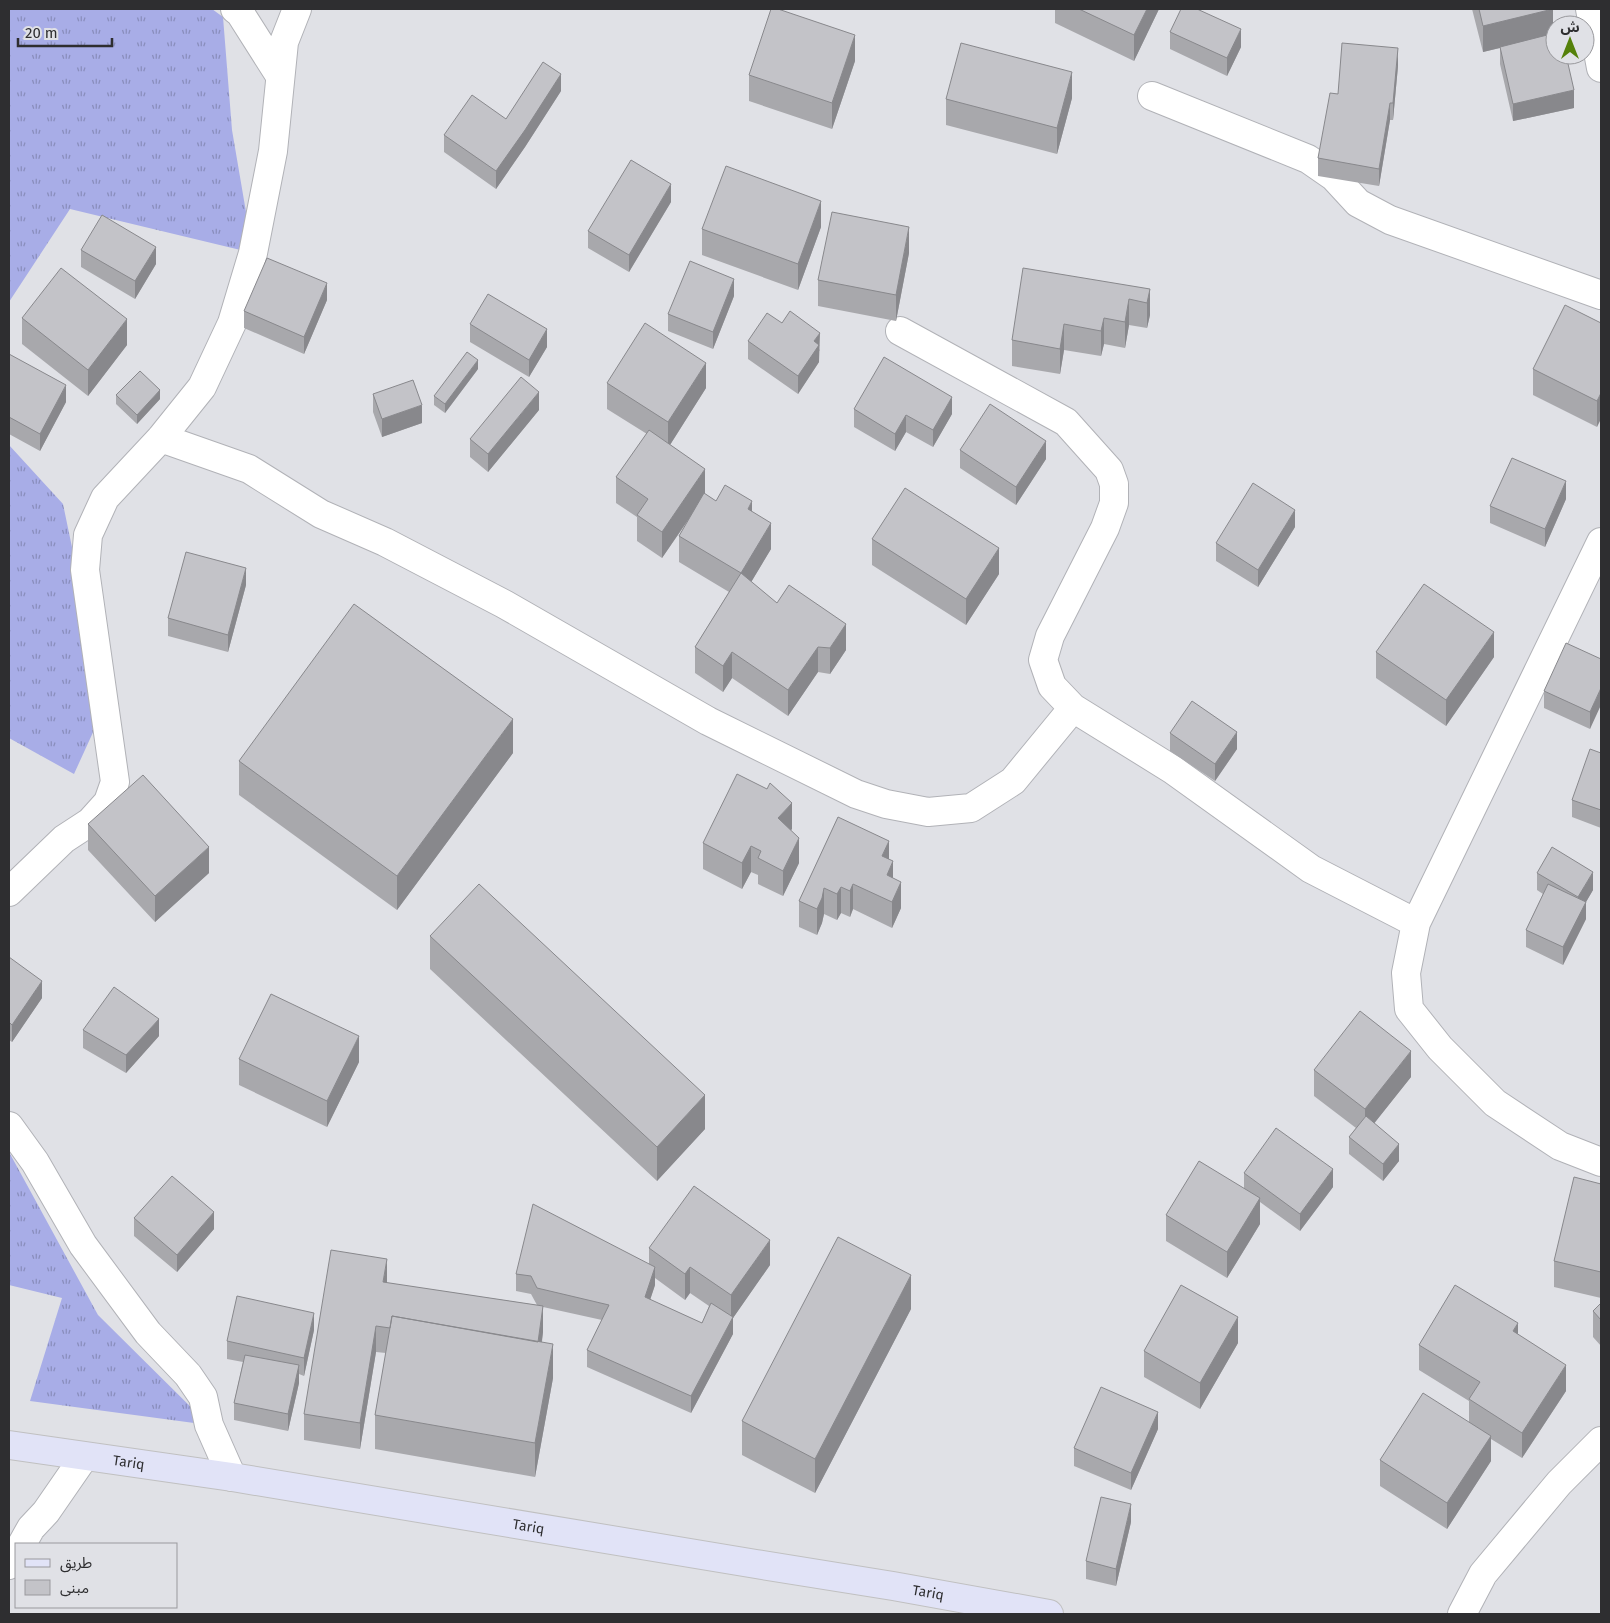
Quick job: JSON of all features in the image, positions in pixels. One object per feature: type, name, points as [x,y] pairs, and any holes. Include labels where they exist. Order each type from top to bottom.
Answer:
[{"type":"main road","name":"Tariq","points":[[9,1445],[232,1477],[893,1586],[1049,1614]]},
{"type":"street","points":[[235,9],[240,13],[280,76]]},
{"type":"street","points":[[9,892],[64,839],[90,822],[108,802],[115,782],[85,570],[88,535],[105,498],[161,438],[202,387],[232,323],[253,253],[273,151],[284,42],[296,9]]},
{"type":"street","points":[[1590,9],[1601,68]]},
{"type":"street","points":[[1152,96],[1308,159],[1334,177],[1358,203],[1390,220],[1601,295]]},
{"type":"street","points":[[900,331],[1066,422],[1109,470],[1114,484],[1114,503],[1105,528],[1050,636],[1043,660],[1052,686],[1073,708],[1172,770],[1311,869],[1416,923]]},
{"type":"street","points":[[161,438],[248,469],[321,514],[385,542],[504,604],[708,721],[856,794],[886,804],[928,812],[971,808],[1013,781],[1073,708]]},
{"type":"street","points":[[1601,542],[1416,923],[1406,973],[1409,1009],[1440,1048],[1495,1104],[1560,1146],[1601,1162]]},
{"type":"street","points":[[9,1126],[35,1162],[83,1245],[148,1333],[188,1375],[203,1397],[210,1425],[232,1477]]},
{"type":"street","points":[[1462,1614],[1484,1574],[1559,1483],[1601,1440]]},
{"type":"street","points":[[23,1543],[31,1528],[46,1512],[84,1457]]},
{"type":"green space","points":[[9,9],[212,9],[223,17],[232,130],[253,253],[70,209],[9,302]]},
{"type":"green space","points":[[9,445],[63,504],[105,706],[74,774],[9,738]]},
{"type":"green space","points":[[9,1152],[98,1315],[209,1425],[30,1401],[62,1298],[9,1285]]},
{"type":"building","points":[[771,9],[778,9],[855,35],[832,103],[749,75]]},
{"type":"building","points":[[1079,9],[1147,9],[1134,35]]},
{"type":"building","points":[[1181,9],[1197,9],[1241,29],[1227,58],[1170,32]]},
{"type":"building","points":[[1479,9],[1553,9],[1483,26]]},
{"type":"building","points":[[1545,36],[1545,65],[1568,65],[1574,90],[1513,104],[1500,47]]},
{"type":"building","points":[[961,43],[1072,72],[1057,128],[946,99]]},
{"type":"building","points":[[1342,43],[1398,48],[1393,103],[1390,103],[1379,169],[1318,158],[1330,93],[1338,94]]},
{"type":"building","points":[[543,62],[561,74],[496,171],[444,135],[472,95],[506,119]]},
{"type":"building","points":[[631,160],[671,184],[629,255],[588,231]]},
{"type":"building","points":[[726,166],[821,201],[798,264],[702,229]]},
{"type":"building","points":[[832,212],[909,227],[896,295],[818,280]]},
{"type":"building","points":[[102,215],[156,247],[135,281],[81,250]]},
{"type":"building","points":[[267,258],[327,283],[304,337],[244,311]]},
{"type":"building","points":[[690,261],[734,279],[713,332],[668,314]]},
{"type":"building","points":[[61,268],[127,319],[88,370],[22,318]]},
{"type":"building","points":[[1023,268],[1150,289],[1147,303],[1129,299],[1125,322],[1104,318],[1101,331],[1064,324],[1060,349],[1012,340]]},
{"type":"building","points":[[488,294],[547,329],[529,360],[470,324]]},
{"type":"building","points":[[1565,305],[1601,323],[1601,393],[1597,401],[1533,369]]},
{"type":"building","points":[[790,311],[820,333],[814,341],[819,345],[798,376],[748,341],[767,313],[782,323]]},
{"type":"building","points":[[645,323],[706,363],[668,422],[607,383]]},
{"type":"building","points":[[467,352],[478,360],[445,404],[434,396]]},
{"type":"building","points":[[9,354],[66,385],[40,434],[9,417]]},
{"type":"building","points":[[884,357],[952,397],[933,430],[906,415],[895,434],[854,409]]},
{"type":"building","points":[[140,371],[160,390],[137,415],[116,395]]},
{"type":"building","points":[[521,377],[539,392],[488,454],[470,439]]},
{"type":"building","points":[[413,380],[422,405],[382,419],[373,394]]},
{"type":"building","points":[[990,404],[1046,441],[1016,487],[960,450]]},
{"type":"building","points":[[649,430],[705,469],[662,532],[637,515],[648,499],[616,477]]},
{"type":"building","points":[[1512,458],[1566,481],[1545,529],[1490,506]]},
{"type":"building","points":[[1253,483],[1295,510],[1258,570],[1216,543]]},
{"type":"building","points":[[725,485],[752,501],[748,509],[771,523],[741,573],[679,536],[704,493],[716,501]]},
{"type":"building","points":[[905,488],[999,548],[966,599],[872,539]]},
{"type":"building","points":[[186,552],[246,568],[228,635],[168,618]]},
{"type":"building","points":[[741,573],[777,603],[789,585],[846,624],[830,648],[818,647],[788,690],[732,652],[723,666],[695,647]]},
{"type":"building","points":[[1424,584],[1494,632],[1446,700],[1376,652]]},
{"type":"building","points":[[354,604],[513,719],[397,876],[239,761]]},
{"type":"building","points":[[1566,643],[1601,659],[1601,688],[1590,712],[1544,691]]},
{"type":"building","points":[[1192,701],[1237,732],[1215,764],[1170,733]]},
{"type":"building","points":[[1590,749],[1601,753],[1601,810],[1572,800]]},
{"type":"building","points":[[737,774],[767,789],[770,783],[792,803],[778,818],[799,838],[783,871],[758,858],[761,851],[751,846],[742,863],[703,843]]},
{"type":"building","points":[[143,775],[209,847],[155,896],[88,824]]},
{"type":"building","points":[[838,817],[889,841],[882,856],[893,861],[887,875],[901,882],[892,902],[853,884],[850,891],[841,887],[837,894],[824,888],[817,909],[799,901]]},
{"type":"building","points":[[1552,847],[1593,872],[1578,897],[1537,873]]},
{"type":"building","points":[[479,884],[705,1095],[657,1147],[430,936]]},
{"type":"building","points":[[1548,884],[1586,902],[1563,947],[1526,930]]},
{"type":"building","points":[[9,957],[42,981],[12,1025],[9,1022]]},
{"type":"building","points":[[114,987],[159,1019],[126,1055],[83,1030]]},
{"type":"building","points":[[271,994],[359,1036],[327,1101],[239,1059]]},
{"type":"building","points":[[1360,1011],[1411,1051],[1365,1109],[1314,1070]]},
{"type":"building","points":[[1366,1116],[1399,1144],[1383,1164],[1349,1137]]},
{"type":"building","points":[[1276,1128],[1333,1169],[1300,1214],[1244,1173]]},
{"type":"building","points":[[1199,1161],[1260,1198],[1227,1252],[1166,1215]]},
{"type":"building","points":[[172,1176],[214,1212],[177,1255],[134,1218]]},
{"type":"building","points":[[1574,1177],[1601,1184],[1601,1272],[1554,1261]]},
{"type":"building","points":[[694,1186],[770,1240],[731,1295],[690,1267],[685,1274],[649,1248]]},
{"type":"building","points":[[533,1204],[655,1267],[645,1297],[702,1323],[711,1303],[733,1317],[691,1396],[587,1350],[609,1305],[537,1288],[531,1276],[516,1274]]},
{"type":"building","points":[[838,1237],[911,1275],[815,1459],[742,1421]]},
{"type":"building","points":[[331,1250],[387,1259],[383,1282],[543,1306],[538,1342],[392,1316],[390,1328],[376,1326],[360,1423],[304,1414]]},
{"type":"building","points":[[1181,1285],[1238,1317],[1200,1383],[1144,1351]]},
{"type":"building","points":[[1455,1285],[1518,1323],[1513,1331],[1566,1365],[1522,1433],[1469,1399],[1480,1382],[1419,1345]]},
{"type":"building","points":[[237,1296],[314,1313],[304,1358],[227,1341]]},
{"type":"building","points":[[1601,1303],[1601,1320],[1593,1311]]},
{"type":"building","points":[[392,1316],[553,1344],[535,1443],[375,1415]]},
{"type":"building","points":[[245,1355],[299,1365],[288,1414],[234,1403]]},
{"type":"building","points":[[1101,1387],[1158,1412],[1131,1473],[1074,1448]]},
{"type":"building","points":[[1423,1393],[1491,1436],[1447,1503],[1380,1460]]},
{"type":"building","points":[[1101,1497],[1131,1504],[1116,1569],[1086,1561]]}]
